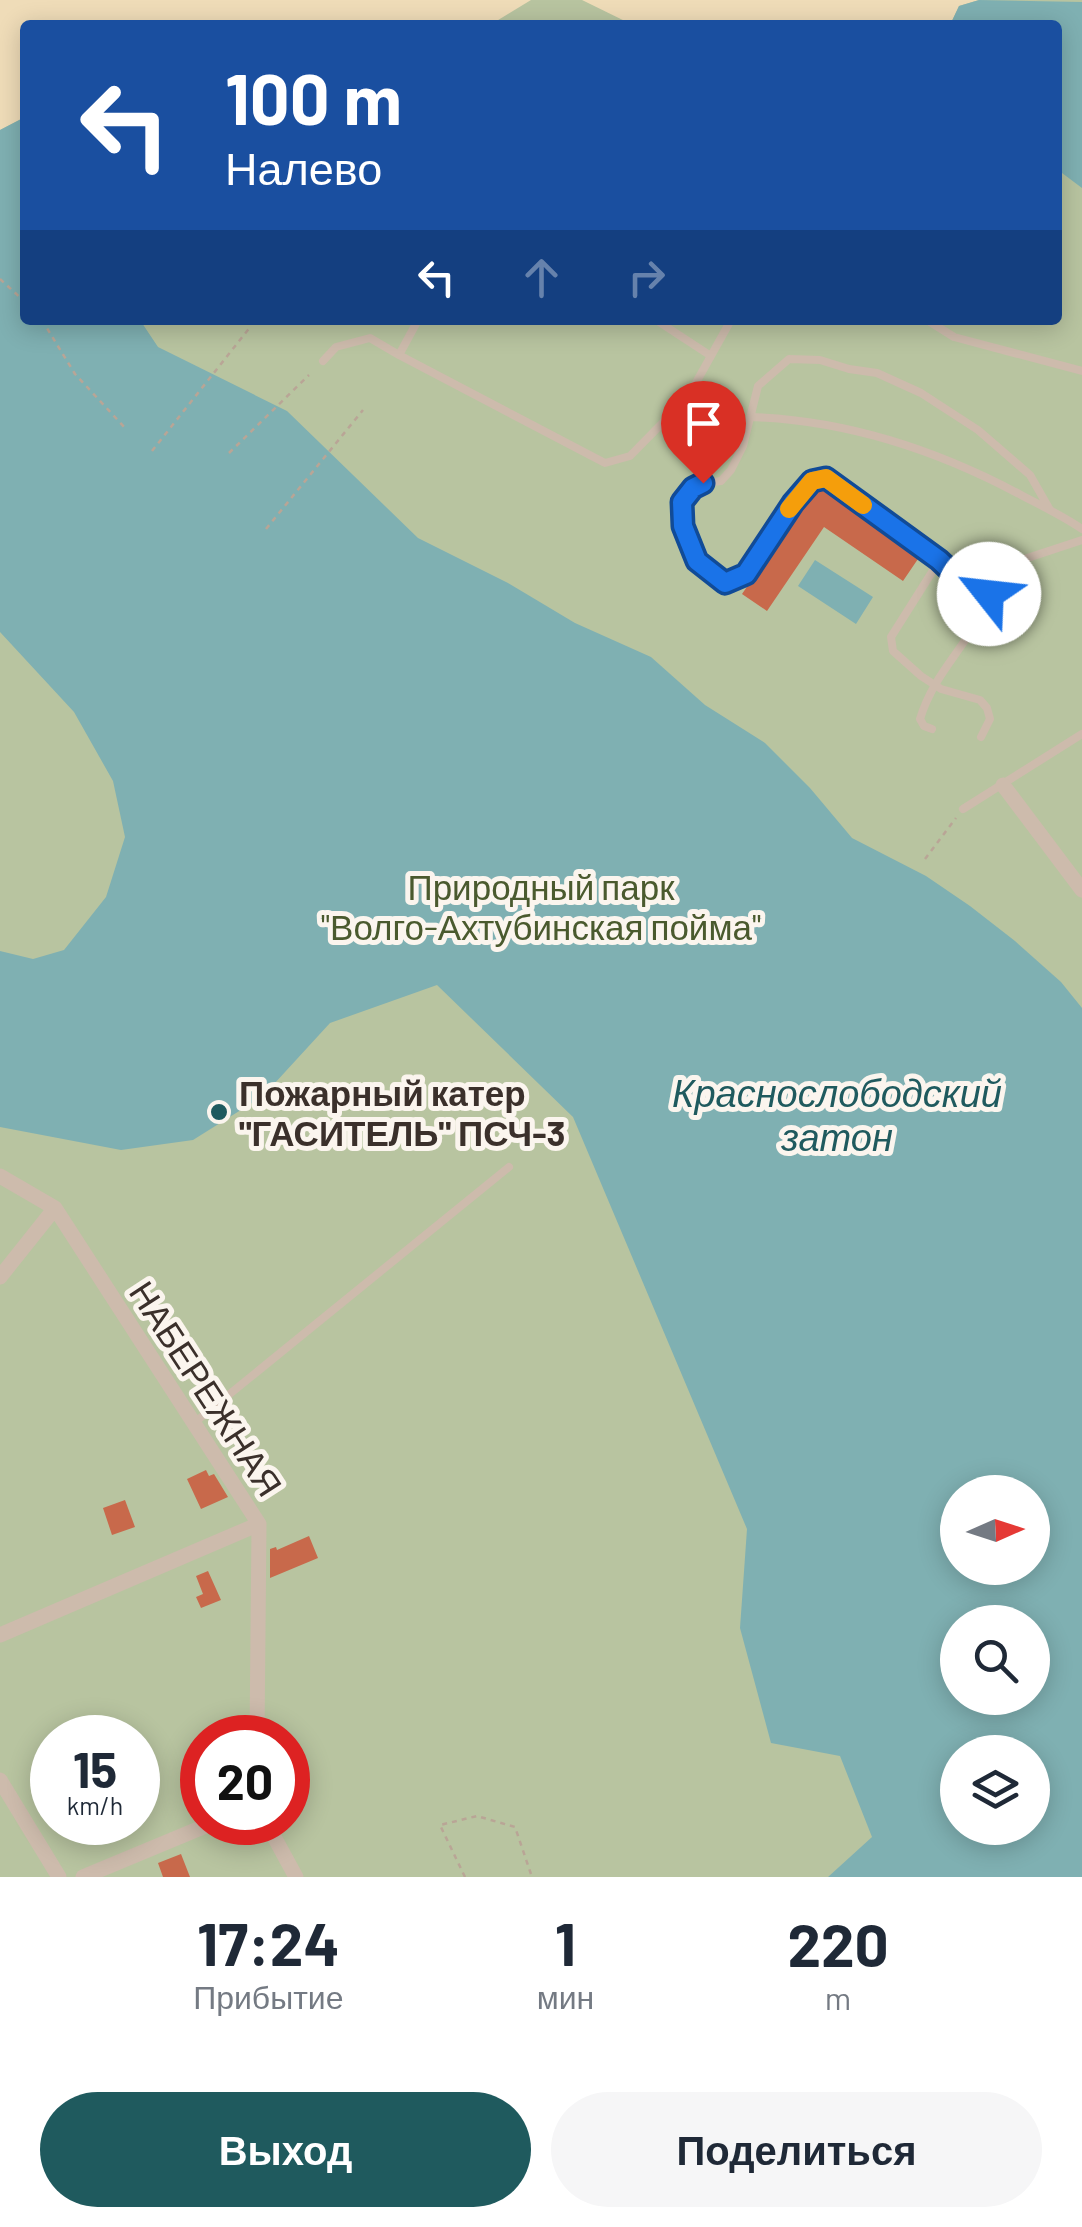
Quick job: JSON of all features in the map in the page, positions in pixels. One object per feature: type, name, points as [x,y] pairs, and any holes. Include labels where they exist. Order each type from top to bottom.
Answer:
[{"type":"street","points":[[1003,785],[1082,890]]},
{"type":"street","name":"НАБЕРЕЖНАЯ","points":[[0,1176],[54,1208],[259,1524],[257,1715]]},
{"type":"street","points":[[0,1277],[54,1208]]},
{"type":"street","points":[[0,1635],[259,1524]]},
{"type":"street","points":[[0,1780],[59,1877]]},
{"type":"street","points":[[82,1877],[180,1836]]},
{"type":"street","points":[[279,1845],[296,1877]]},
{"type":"lane","points":[[398,355],[415,325]]},
{"type":"lane","points":[[664,325],[711,356]]},
{"type":"lane","points":[[323,362],[336,347],[370,338],[605,463],[630,456],[688,397],[728,325]]},
{"type":"lane","points":[[935,325],[954,337],[1082,371]]},
{"type":"lane","points":[[991,585],[962,582],[939,560],[826,478],[812,481],[793,503],[746,574],[725,583],[697,561],[683,526],[682,502],[693,488],[721,481],[731,470],[743,446],[758,386],[789,359],[820,360],[849,370],[877,372],[921,393],[978,430],[1030,475],[1050,510]]},
{"type":"lane","points":[[750,417],[794,418],[882,436],[941,456],[1082,529]]},
{"type":"lane","points":[[932,729],[920,719],[934,684],[977,622],[1000,567],[1082,540]]},
{"type":"lane","points":[[939,560],[892,637],[893,651],[941,689],[980,700],[990,720],[980,737]]},
{"type":"lane","points":[[963,809],[1082,734]]},
{"type":"lane","points":[[194,1423],[509,1168]]},
{"type":"path","points":[[0,280],[20,298]]},
{"type":"path","points":[[45,325],[75,374],[126,430]]},
{"type":"path","points":[[152,451],[251,326]]},
{"type":"path","points":[[229,453],[310,375]]},
{"type":"path","points":[[266,528],[363,410]]},
{"type":"path","points":[[925,860],[963,809]]},
{"type":"path","points":[[465,1877],[440,1825],[477,1816],[515,1826],[532,1877]]},
{"type":"green space","name":"Природный парк \"Волго-Ахтубинская пойма\"","points":[[0,0],[1082,0],[1082,1877],[0,1877]]},
{"type":"sand","points":[[0,0],[531,0],[498,20],[20,20],[20,120],[0,130]]},
{"type":"sand","points":[[582,0],[979,0],[959,6],[952,20],[623,20]]},
{"type":"water","points":[[979,0],[1082,2],[1082,188],[1062,173],[1062,20],[952,20],[959,6]]},
{"type":"water","name":"Краснослободский затон","points":[[20,120],[20,325],[143,325],[158,347],[287,411],[418,538],[508,583],[575,623],[651,657],[705,705],[765,743],[852,838],[926,876],[970,906],[1061,982],[1082,1008],[1082,1877],[828,1877],[872,1837],[840,1756],[771,1743],[740,1628],[747,1529],[573,1117],[437,985],[330,1023],[263,1096],[193,1140],[121,1150],[0,1127],[0,951],[33,959],[64,950],[106,897],[125,837],[113,781],[74,712],[0,632],[0,130]]},
{"type":"water","points":[[815,560],[873,597],[856,624],[798,586]]},
{"type":"building","points":[[824,486],[920,556],[903,581],[824,527],[767,611],[742,594],[809,496]]},
{"type":"building","points":[[206,1470],[209,1476],[214,1474],[228,1497],[201,1509],[187,1479]]},
{"type":"building","points":[[125,1500],[135,1527],[112,1535],[103,1508]]},
{"type":"building","points":[[309,1536],[318,1558],[270,1578],[270,1549],[277,1550]]},
{"type":"building","points":[[208,1571],[221,1600],[201,1608],[196,1597],[203,1594],[196,1576]]},
{"type":"building","points":[[181,1854],[190,1877],[163,1877],[158,1863]]},
{"type":"slow traffic","points":[[789,509],[812,481],[826,478],[863,505]]},
{"type":"place","name":"Пожарный катер \"ГАСИТЕЛЬ\" ПСЧ-3","points":[[219,1112]]},
{"type":"route","points":[[703,483],[693,488],[682,502],[683,526],[697,561],[725,583],[746,574],[793,503],[812,481],[826,478],[939,560],[962,582],[991,585],[989,594]]}]
